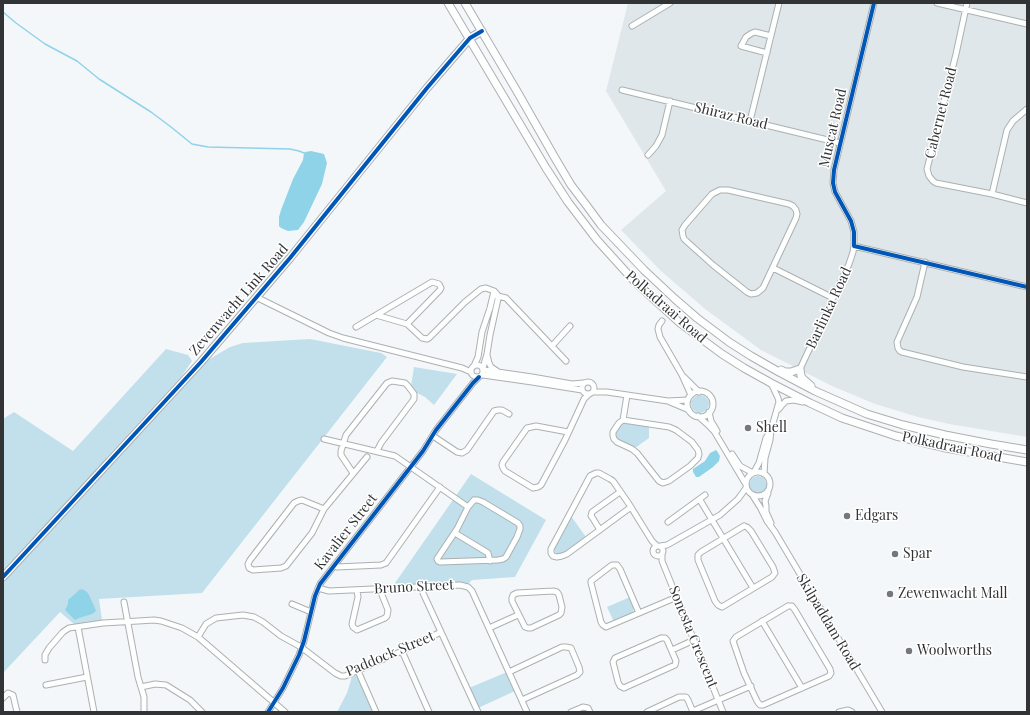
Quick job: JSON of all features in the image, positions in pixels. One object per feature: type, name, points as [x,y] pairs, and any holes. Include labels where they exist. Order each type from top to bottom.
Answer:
[{"type":"main road","name":"Polkadraai Road","points":[[448,3],[556,184],[581,219],[597,240],[635,282],[680,323],[727,357],[771,383],[810,404],[842,418],[896,436],[946,448],[1027,462]]},
{"type":"main road","name":"Polkadraai Road","points":[[465,3],[555,158],[572,185],[601,225],[644,270],[675,299],[718,334],[751,356],[803,385],[867,414],[918,429],[1027,450]]},
{"type":"main road","name":"Zevenwacht Link Road","points":[[3,577],[201,362],[295,252],[427,88],[470,38],[482,31]]},
{"type":"main road","points":[[751,356],[785,372],[800,369],[801,376],[810,385],[843,404]]},
{"type":"street","points":[[632,26],[670,3]]},
{"type":"street","points":[[750,121],[779,3]]},
{"type":"street","name":"Muscat Road","points":[[854,246],[854,232],[851,222],[835,192],[833,183],[834,170],[874,3]]},
{"type":"street","points":[[937,3],[1027,24]]},
{"type":"street","name":"Cabernet Road","points":[[967,3],[956,54],[927,169],[928,173],[930,179],[936,183],[992,194],[1027,203]]},
{"type":"street","points":[[767,53],[741,46],[746,37],[755,32],[771,36]]},
{"type":"street","name":"Shiraz Road","points":[[622,90],[840,143]]},
{"type":"street","points":[[648,155],[656,146],[662,135],[670,102]]},
{"type":"street","points":[[992,194],[1007,130],[1013,121],[1027,109]]},
{"type":"street","points":[[720,190],[728,190],[789,204],[793,206],[797,214],[773,268],[761,291],[752,294],[747,292],[713,265],[684,239],[682,233],[683,228],[712,194],[720,190]]},
{"type":"street","points":[[854,246],[1027,287]]},
{"type":"street","name":"Barlinka Road","points":[[800,369],[850,264],[854,246]]},
{"type":"street","points":[[925,262],[917,297],[897,342],[900,351],[963,367],[1027,377]]},
{"type":"street","points":[[773,268],[833,298]]},
{"type":"street","points":[[356,327],[432,282],[438,284],[441,288],[440,290],[408,324]]},
{"type":"street","points":[[376,315],[408,324],[422,338],[427,339],[465,302],[481,289],[486,288],[494,291],[498,296],[506,298],[566,362]]},
{"type":"street","points":[[477,371],[482,332],[494,291]]},
{"type":"street","points":[[477,371],[487,354],[498,296]]},
{"type":"street","points":[[256,297],[329,333],[343,338],[462,368],[526,381],[587,392],[607,392],[668,401],[689,410],[710,427],[719,439],[752,495]]},
{"type":"street","points":[[662,321],[658,329],[660,337],[682,375],[689,397],[687,404],[689,410]]},
{"type":"street","points":[[552,346],[570,326]]},
{"type":"street","points":[[487,354],[491,367],[498,372]]},
{"type":"street","points":[[477,371],[498,372],[572,384],[583,384],[589,381],[607,392]]},
{"type":"street","name":"Kavalier Street","points":[[268,712],[283,688],[299,654],[318,588],[473,383],[477,371]]},
{"type":"street","points":[[682,375],[698,392]]},
{"type":"street","points":[[354,473],[341,454],[346,435],[388,382],[392,381],[404,383],[414,394],[414,399],[381,443],[377,451]]},
{"type":"street","points":[[764,474],[765,458],[779,402],[771,383]]},
{"type":"street","points":[[583,384],[587,392]]},
{"type":"street","points":[[568,432],[536,426],[527,428],[503,462],[503,468],[505,471],[533,488],[538,487],[561,447],[587,392],[594,385]]},
{"type":"street","points":[[668,401],[689,397],[698,392],[705,393],[710,397],[712,406],[709,412],[704,416],[698,416]]},
{"type":"street","points":[[623,420],[665,426],[676,430],[692,442],[698,451],[698,458],[690,466],[669,481],[663,483],[660,482],[638,453],[617,442],[613,438],[612,435],[616,426],[623,420],[627,395]]},
{"type":"street","points":[[776,414],[786,401],[794,400],[810,404]]},
{"type":"street","points":[[433,436],[457,452],[462,453],[467,450],[494,411],[502,410],[509,414]]},
{"type":"street","points":[[709,412],[714,426],[736,461],[743,468],[754,473]]},
{"type":"street","points":[[754,473],[759,463],[766,438],[771,430]]},
{"type":"street","points":[[324,439],[394,456],[468,507]]},
{"type":"street","points":[[324,509],[302,500],[296,501],[250,560],[248,564],[249,568],[253,570],[281,568],[286,566],[312,534],[324,509],[367,457]]},
{"type":"street","points":[[667,545],[660,554],[654,555],[652,553],[657,547],[667,545],[725,511],[738,499],[746,486],[749,475],[758,472],[764,474],[768,478],[770,486],[768,491],[763,496],[756,497],[752,495],[738,499]]},
{"type":"street","points":[[631,507],[567,554],[557,557],[553,556],[551,553],[551,550],[590,476],[599,473],[613,481],[631,507],[652,541],[657,547],[662,548],[660,554]]},
{"type":"street","points":[[334,566],[381,565],[386,563],[440,487]]},
{"type":"street","name":"Skilpaddam Road","points":[[768,491],[766,512],[775,532]]},
{"type":"street","points":[[600,530],[592,517],[592,512],[620,492]]},
{"type":"street","points":[[668,522],[705,495]]},
{"type":"street","name":"Skilpaddam Road","points":[[752,495],[882,712]]},
{"type":"street","points":[[474,500],[483,502],[518,523],[520,526],[520,529],[503,559],[490,561],[438,561],[437,558],[454,532],[468,507],[474,500]]},
{"type":"street","points":[[700,500],[753,588]]},
{"type":"street","points":[[744,526],[747,527],[773,567],[775,573],[772,577],[722,607],[717,604],[698,555],[700,552],[723,539],[744,526]]},
{"type":"street","points":[[454,532],[488,553],[490,561]]},
{"type":"street","name":"Sonesta Crescent","points":[[660,554],[724,712]]},
{"type":"street","points":[[638,613],[617,565],[612,565],[591,581],[601,622],[604,626],[608,627],[677,597]]},
{"type":"street","name":"Bruno Street","points":[[318,588],[329,591],[422,586],[460,585],[468,587],[472,591],[527,712]]},
{"type":"street","points":[[422,586],[423,593],[478,712]]},
{"type":"street","points":[[357,590],[358,597],[352,624],[357,630],[387,616],[388,610],[380,588]]},
{"type":"street","points":[[553,591],[557,592],[559,595],[563,609],[559,615],[528,628],[523,626],[518,615],[512,600],[513,595],[516,593],[553,591]]},
{"type":"street","points":[[124,602],[138,677],[144,697],[144,712]]},
{"type":"street","points":[[292,604],[311,612]]},
{"type":"street","points":[[788,606],[792,606],[830,669],[831,673],[828,677],[762,705],[758,703],[733,641],[736,637],[762,621],[788,606]]},
{"type":"street","name":"Paddock Street","points":[[198,637],[206,624],[212,620],[243,615],[254,617],[281,636],[301,647],[338,675],[345,676],[441,632]]},
{"type":"street","points":[[489,628],[518,615]]},
{"type":"street","points":[[45,660],[46,651],[63,632],[69,628],[103,622],[154,620],[169,623],[198,637],[285,712]]},
{"type":"street","points":[[762,621],[802,688]]},
{"type":"street","points":[[78,627],[94,712]]},
{"type":"street","points":[[661,638],[665,638],[667,640],[672,650],[676,661],[674,666],[626,688],[620,686],[613,662],[615,658],[661,638]]},
{"type":"street","points":[[672,650],[694,640]]},
{"type":"street","points":[[509,672],[562,647],[566,646],[571,648],[580,672],[577,675],[522,700]]},
{"type":"street","points":[[402,651],[429,712]]},
{"type":"street","points":[[358,671],[376,712]]},
{"type":"street","points":[[46,685],[87,677]]},
{"type":"street","points":[[141,687],[155,684],[166,685],[190,700],[202,712]]},
{"type":"street","points":[[647,712],[686,697],[693,712],[718,699],[751,686]]},
{"type":"street","points":[[3,698],[8,693],[13,694],[17,712]]},
{"type":"street","points":[[571,712],[583,707],[588,708],[590,712]]},
{"type":"street","points":[[840,712],[848,710],[852,712]]},
{"type":"shaded area","points":[[628,3],[1027,3],[1027,437],[949,424],[918,417],[875,404],[832,386],[761,350],[705,309],[661,271],[621,230],[666,191],[606,91]]},
{"type":"shaded area","points":[[310,339],[381,353],[387,357],[202,593],[99,599],[102,620],[75,625],[60,612],[3,673],[3,581],[208,360],[230,347],[243,343]]},
{"type":"shaded area","points":[[166,349],[188,355],[192,361],[181,377],[3,570],[3,419],[14,412],[73,451]]},
{"type":"shaded area","points":[[414,367],[457,374],[434,405],[425,397],[417,393],[411,386]]},
{"type":"shaded area","points":[[700,395],[704,396],[708,400],[708,408],[704,412],[700,413],[696,412],[692,408],[691,404],[692,400],[696,396]]},
{"type":"shaded area","points":[[623,422],[649,426],[649,438],[635,448],[616,438],[615,433],[619,425]]},
{"type":"shaded area","points":[[471,474],[546,520],[515,577],[472,580],[468,584],[462,582],[395,586],[395,583]]},
{"type":"shaded area","points":[[758,476],[764,479],[767,485],[764,491],[758,494],[752,491],[749,485],[752,479]]},
{"type":"shaded area","points":[[571,516],[586,537],[566,552],[557,554],[554,548]]},
{"type":"shaded area","points":[[630,597],[634,607],[633,613],[614,622],[607,607]]},
{"type":"shaded area","points":[[507,672],[515,691],[478,708],[469,688]]},
{"type":"shaded area","points":[[354,675],[358,677],[374,712],[337,712],[347,693],[351,676]]},
{"type":"water","points":[[311,151],[324,154],[327,163],[322,184],[304,222],[298,230],[288,231],[279,226],[281,210],[293,179],[303,160],[304,153]]},
{"type":"water","points":[[716,450],[720,456],[719,461],[699,477],[696,477],[693,469],[705,461],[710,453]]},
{"type":"water","points":[[82,589],[89,595],[96,611],[75,620],[65,610],[68,600]]},
{"type":"waterway","points":[[3,12],[45,44],[77,61],[99,79],[151,112],[192,144],[208,147],[290,149],[304,153]]},
{"type":"cycle path","points":[[874,3],[834,170],[833,183],[835,192],[851,221],[854,232],[854,246],[1027,287]]},
{"type":"cycle path","points":[[3,577],[201,362],[290,258],[427,88],[470,38],[482,31]]},
{"type":"cycle path","points":[[268,712],[283,688],[299,655],[315,596],[320,584],[423,451],[436,430],[479,377]]},
{"type":"place","name":"Shell","points":[[748,428]]},
{"type":"place","name":"Edgars","points":[[847,516]]},
{"type":"place","name":"Spar","points":[[895,554]]},
{"type":"place","name":"Zewenwacht Mall","points":[[890,594]]},
{"type":"place","name":"Woolworths","points":[[909,651]]}]
